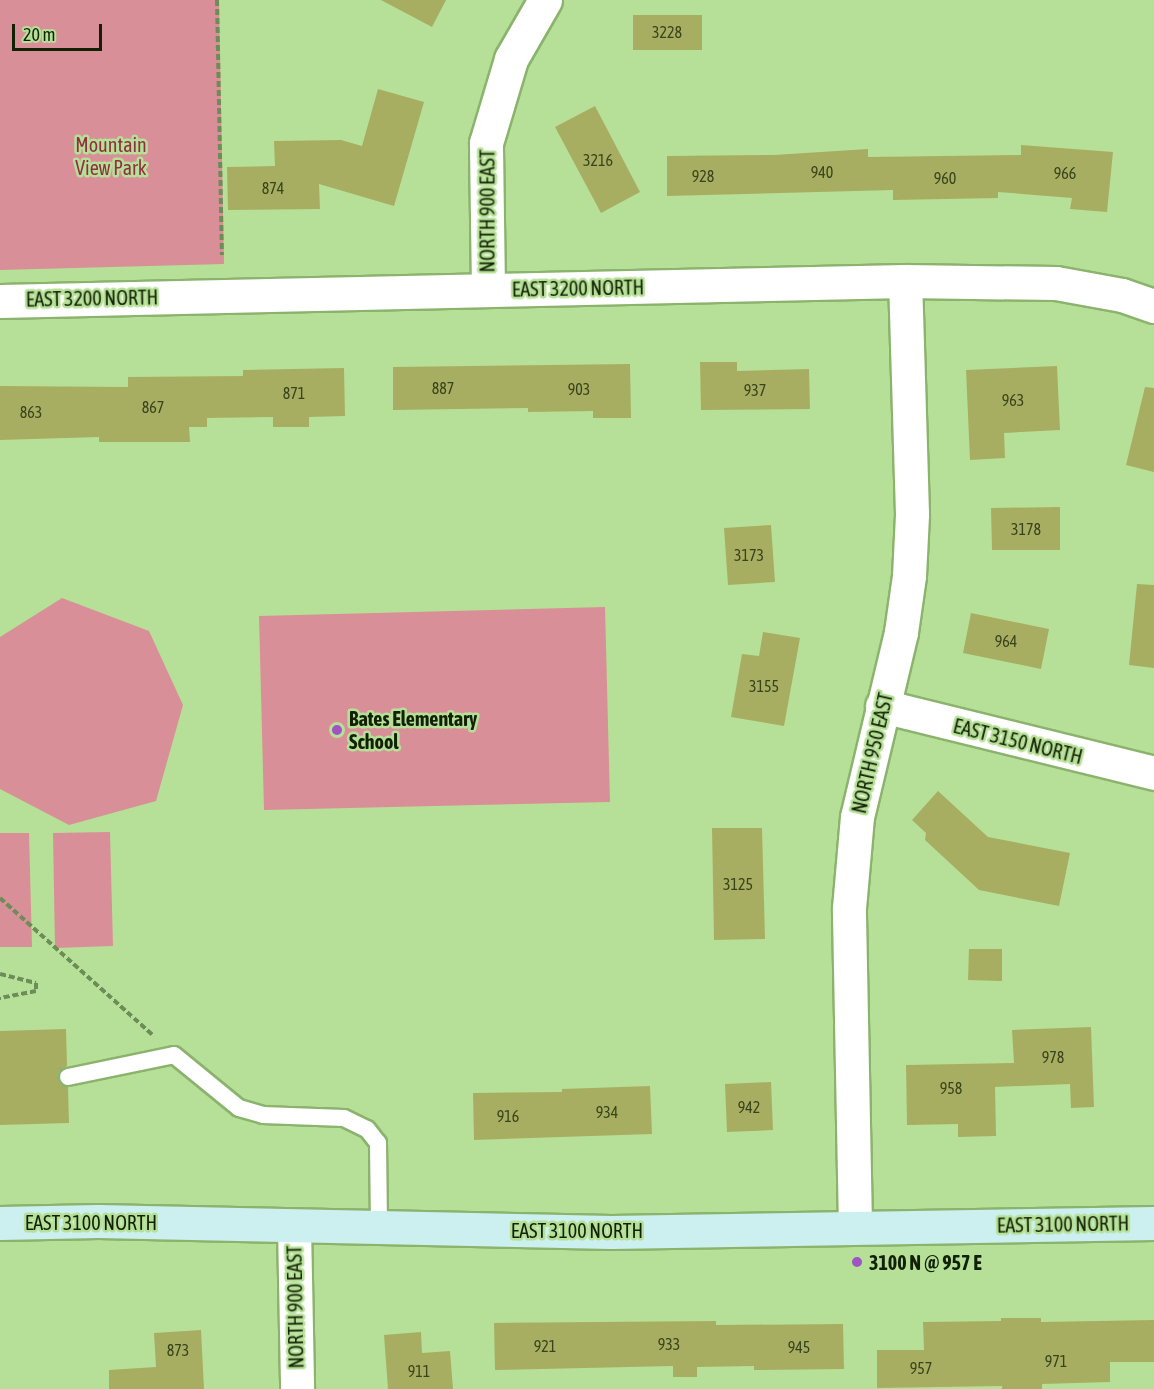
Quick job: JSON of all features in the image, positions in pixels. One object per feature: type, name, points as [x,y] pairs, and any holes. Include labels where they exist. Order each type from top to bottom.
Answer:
[{"type":"main road","name":"EAST 3100 NORTH","points":[[0,1223],[98,1221],[610,1232],[1154,1223]]},
{"type":"street","name":"NORTH 900 EAST","points":[[488,290],[486,143],[511,59],[545,0]]},
{"type":"street","name":"EAST 3200 NORTH","points":[[0,301],[905,281],[1056,284],[1122,295],[1154,306]]},
{"type":"street","name":"NORTH 950 EAST","points":[[855,1227],[849,908],[857,817],[901,632],[909,566],[912,514],[905,281]]},
{"type":"street","name":"EAST 3150 NORTH","points":[[882,706],[1154,773]]},
{"type":"street","name":"NORTH 900 EAST","points":[[294,1226],[297,1389]]},
{"type":"lane","points":[[68,1077],[174,1055],[239,1108],[263,1115],[344,1118],[367,1129],[378,1143],[379,1228]]},
{"type":"path","points":[[217,0],[222,255]]},
{"type":"path","points":[[0,898],[174,1055]]},
{"type":"path","points":[[0,974],[36,983],[36,991],[0,998]]},
{"type":"green space","name":"Mountain View Park","points":[[0,0],[219,0],[224,264],[0,270]]},
{"type":"green space","points":[[62,598],[149,631],[183,705],[156,801],[69,825],[0,789],[0,637]]},
{"type":"green space","points":[[605,607],[610,802],[264,810],[259,616]]},
{"type":"green space","points":[[110,832],[113,946],[55,948],[53,833]]},
{"type":"green space","points":[[0,833],[29,833],[32,947],[0,947]]},
{"type":"building","points":[[381,0],[446,0],[432,27]]},
{"type":"building","points":[[633,15],[702,15],[702,50],[633,50]]},
{"type":"building","points":[[378,89],[424,102],[394,206],[319,184],[320,209],[228,210],[227,167],[275,166],[274,141],[341,140],[362,146]]},
{"type":"building","points":[[595,106],[640,192],[601,213],[555,127]]},
{"type":"building","points":[[1021,145],[1113,152],[1107,212],[1070,209],[1072,198],[998,192],[998,198],[893,200],[893,190],[667,196],[667,156],[774,155],[868,149],[868,157],[1021,155]]},
{"type":"building","points":[[700,362],[737,362],[737,371],[809,369],[810,409],[701,410]]},
{"type":"building","points":[[630,364],[631,418],[593,418],[593,411],[528,412],[528,408],[393,410],[393,367]]},
{"type":"building","points":[[1057,366],[1060,430],[1004,433],[1005,458],[970,460],[966,370]]},
{"type":"building","points":[[344,368],[345,416],[309,417],[309,427],[273,427],[273,417],[207,418],[207,427],[189,427],[190,442],[99,442],[99,437],[0,440],[0,386],[128,387],[128,377],[243,376],[243,370]]},
{"type":"building","points":[[1145,387],[1154,388],[1154,472],[1126,465]]},
{"type":"building","points":[[1060,507],[1060,550],[992,550],[991,508]]},
{"type":"building","points":[[771,525],[775,582],[728,585],[724,528]]},
{"type":"building","points":[[1137,584],[1154,585],[1154,668],[1129,665]]},
{"type":"building","points":[[971,613],[1049,629],[1041,669],[963,653]]},
{"type":"building","points":[[763,632],[800,638],[784,726],[731,717],[742,654],[759,656]]},
{"type":"building","points":[[938,791],[988,837],[1070,853],[1059,906],[979,890],[925,840],[926,833],[912,820]]},
{"type":"building","points":[[712,828],[762,828],[765,939],[714,940]]},
{"type":"building","points":[[969,949],[1002,949],[1002,981],[968,980]]},
{"type":"building","points":[[1091,1027],[1094,1107],[1071,1108],[1070,1084],[995,1087],[996,1136],[958,1137],[958,1124],[907,1125],[906,1065],[1014,1063],[1012,1030]]},
{"type":"building","points":[[66,1029],[67,1066],[61,1070],[58,1079],[61,1084],[68,1087],[69,1123],[0,1125],[0,1031]]},
{"type":"building","points":[[771,1082],[773,1130],[727,1132],[725,1084]]},
{"type":"building","points":[[650,1086],[652,1134],[474,1140],[473,1093],[562,1092],[562,1089]]},
{"type":"building","points":[[1001,1318],[1041,1318],[1041,1322],[1154,1320],[1154,1362],[1110,1362],[1110,1382],[1042,1384],[1042,1389],[1002,1389],[1002,1386],[877,1388],[877,1350],[924,1350],[923,1322],[1001,1321]]},
{"type":"building","points":[[716,1321],[716,1325],[843,1324],[844,1369],[754,1370],[754,1366],[697,1367],[697,1377],[673,1377],[673,1366],[495,1370],[494,1323]]},
{"type":"building","points":[[201,1330],[204,1389],[109,1389],[109,1370],[156,1367],[154,1333]]},
{"type":"building","points":[[421,1332],[422,1353],[450,1351],[453,1389],[388,1389],[384,1335]]},
{"type":"place","name":"Bates Elementary School","points":[[337,730]]},
{"type":"place","name":"3100 N @ 957 E","points":[[857,1262]]}]
